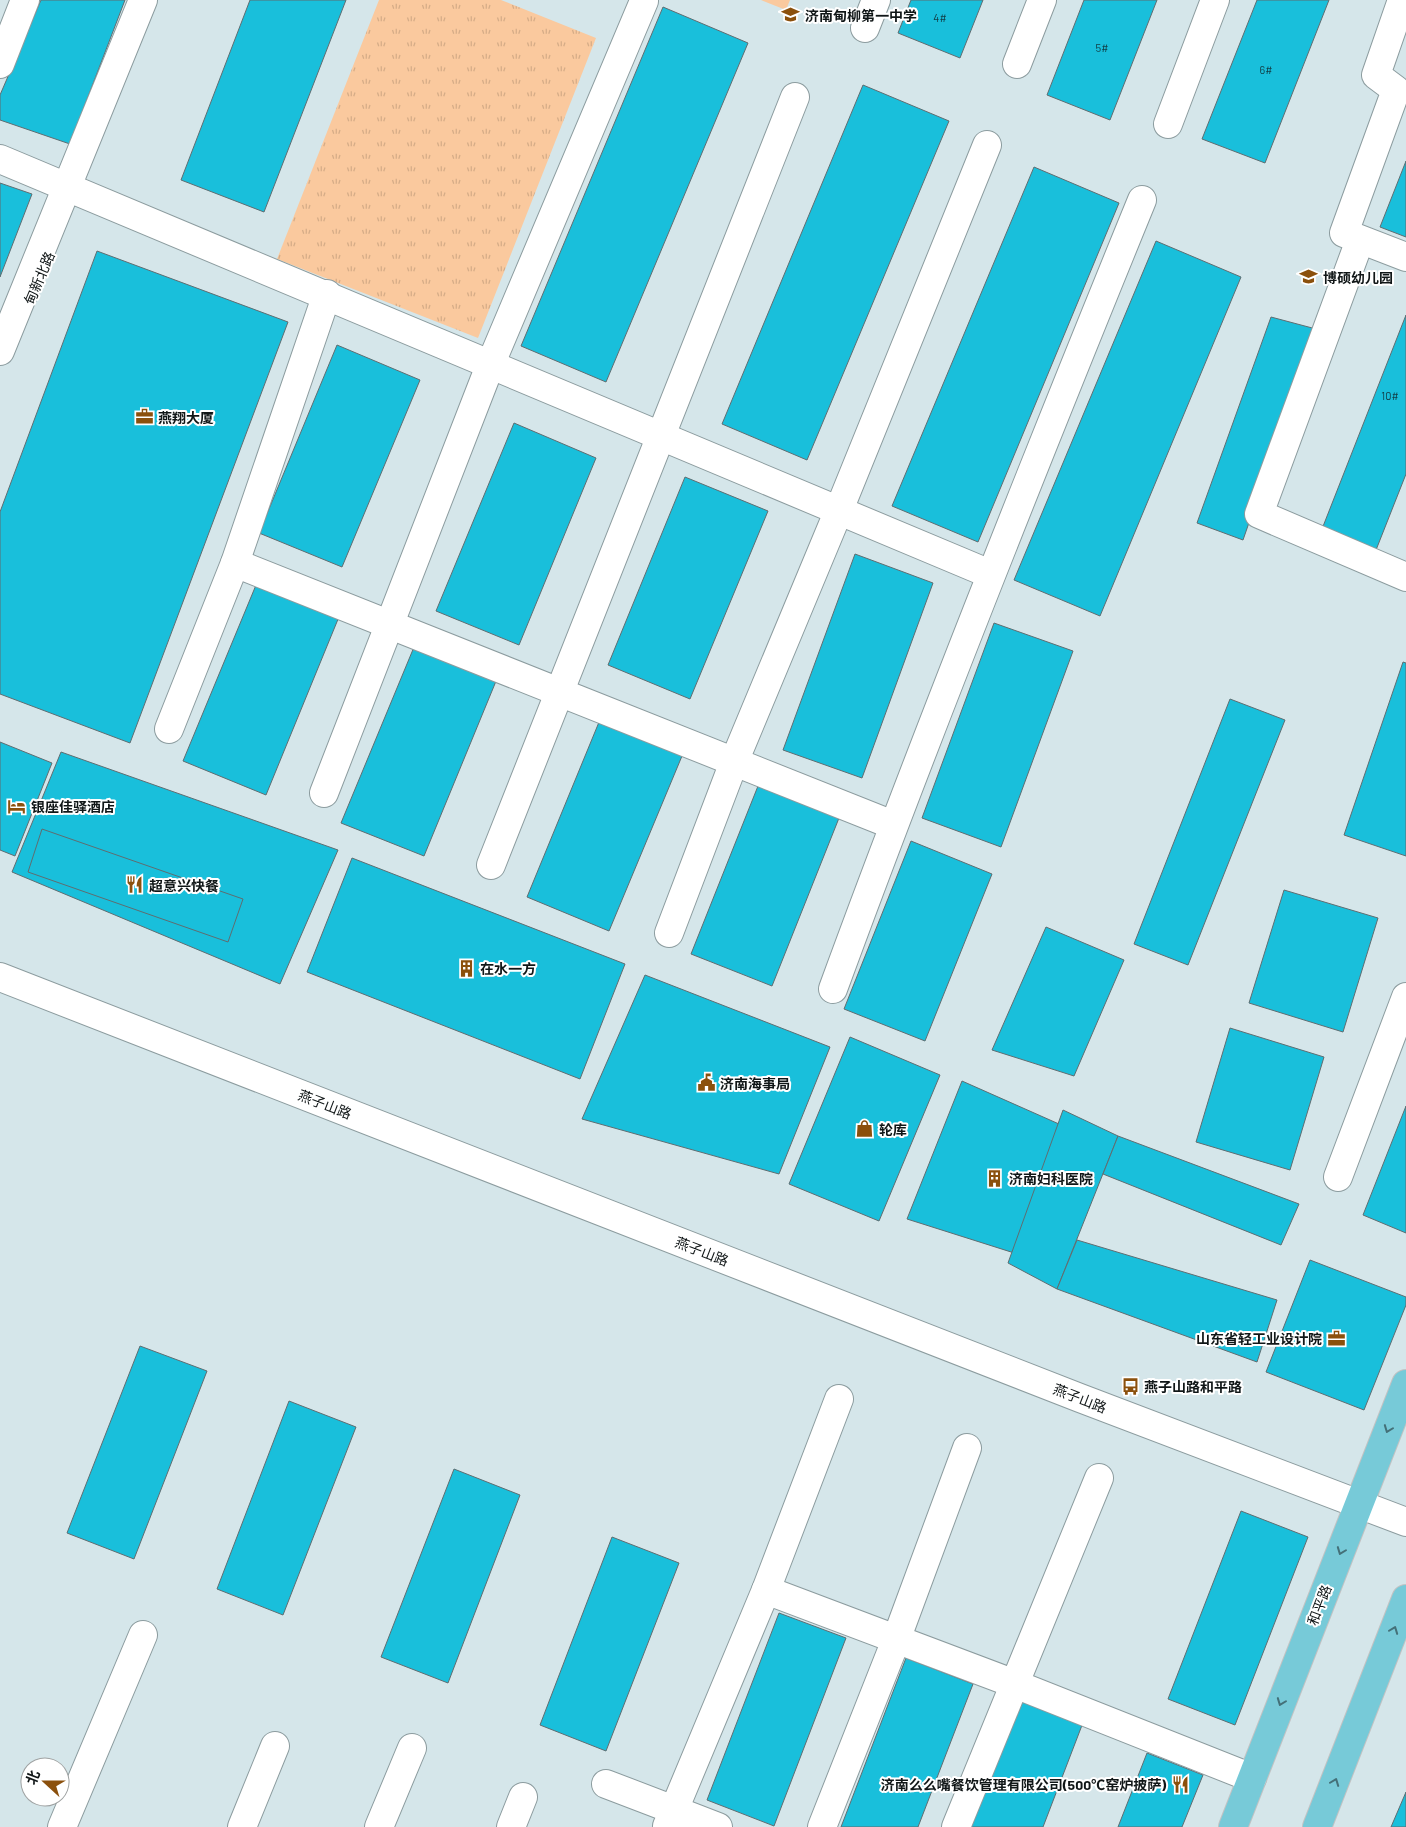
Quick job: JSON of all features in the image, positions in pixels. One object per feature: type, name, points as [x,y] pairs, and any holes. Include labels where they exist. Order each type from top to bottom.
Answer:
[{"type":"main road","name":"和平路","points":[[1233,1827],[1406,1384]]},
{"type":"main road","points":[[1317,1827],[1406,1599]]},
{"type":"street","points":[[0,64],[25,0]]},
{"type":"street","name":"甸新北路","points":[[0,350],[144,0]]},
{"type":"street","points":[[864,28],[876,0]]},
{"type":"street","points":[[1017,64],[1042,0]]},
{"type":"street","points":[[1168,124],[1214,0]]},
{"type":"street","points":[[1402,0],[1376,76],[1396,90],[1344,233],[1406,257]]},
{"type":"street","points":[[324,793],[491,363],[644,1]]},
{"type":"street","points":[[491,865],[795,97]]},
{"type":"street","points":[[669,933],[734,762],[840,510],[987,145]]},
{"type":"street","points":[[0,158],[990,574]]},
{"type":"street","name":"甸新北路","points":[[0,371],[72,198],[68,186]]},
{"type":"street","points":[[833,989],[893,825],[990,574],[1142,200]]},
{"type":"street","points":[[1360,240],[1259,514],[1406,577]]},
{"type":"street","points":[[169,729],[235,563],[327,294]]},
{"type":"street","points":[[235,563],[893,825]]},
{"type":"street","name":"燕子山路","points":[[0,961],[1361,1499],[1406,1522]]},
{"type":"street","name":"燕子山路","points":[[0,977],[1361,1499],[1406,1504]]},
{"type":"street","points":[[1338,1177],[1406,997]]},
{"type":"street","points":[[670,1818],[766,1590],[839,1399]]},
{"type":"street","points":[[822,1827],[896,1640],[967,1448]]},
{"type":"street","points":[[956,1827],[1099,1478]]},
{"type":"street","points":[[766,1590],[1015,1684],[1252,1778]]},
{"type":"street","points":[[62,1827],[142,1635]]},
{"type":"street","points":[[242,1827],[275,1746]]},
{"type":"street","points":[[379,1827],[412,1748]]},
{"type":"street","points":[[606,1784],[670,1818],[718,1827]]},
{"type":"street","points":[[511,1827],[523,1797]]},
{"type":"green space","points":[[379,0],[501,0],[596,38],[478,338],[277,259]]},
{"type":"green space","points":[[761,0],[790,0],[786,10]]},
{"type":"building","points":[[41,0],[125,0],[70,144],[0,120],[0,95]]},
{"type":"building","points":[[250,0],[346,0],[264,212],[181,180]]},
{"type":"building","points":[[911,0],[983,0],[960,58],[898,33]]},
{"type":"building","points":[[1084,0],[1157,0],[1110,120],[1047,95]]},
{"type":"building","points":[[1257,0],[1329,0],[1265,163],[1202,139]]},
{"type":"building","points":[[663,7],[748,43],[606,382],[521,346]]},
{"type":"building","points":[[863,85],[949,121],[807,460],[722,424]]},
{"type":"building","points":[[1406,161],[1406,237],[1380,227]]},
{"type":"building","points":[[1034,167],[1119,203],[978,542],[892,506]]},
{"type":"building","points":[[0,183],[32,194],[0,277]]},
{"type":"building","points":[[1156,241],[1241,277],[1100,616],[1014,580]]},
{"type":"building","name":"燕翔大厦","points":[[97,251],[288,322],[130,743],[0,694],[0,512]]},
{"type":"building","points":[[1406,315],[1406,474],[1376,550],[1322,529]]},
{"type":"building","points":[[1271,317],[1316,329],[1243,540],[1197,523]]},
{"type":"building","points":[[337,345],[420,380],[342,567],[259,533]]},
{"type":"building","points":[[514,423],[596,458],[519,645],[436,611]]},
{"type":"building","points":[[685,477],[768,511],[690,699],[608,665]]},
{"type":"building","points":[[855,554],[933,583],[862,778],[783,750]]},
{"type":"building","points":[[261,573],[343,607],[266,795],[183,761]]},
{"type":"building","points":[[994,623],[1073,651],[1001,847],[922,818]]},
{"type":"building","points":[[419,635],[501,669],[424,856],[341,823]]},
{"type":"building","points":[[1403,662],[1406,663],[1406,856],[1344,835]]},
{"type":"building","points":[[1230,699],[1285,720],[1188,965],[1134,944]]},
{"type":"building","points":[[604,710],[687,744],[609,931],[527,897]]},
{"type":"building","name":"银座佳驿酒店","points":[[0,742],[52,763],[15,856],[0,850]]},
{"type":"building","points":[[61,752],[338,850],[280,984],[12,872]]},
{"type":"building","points":[[758,786],[839,818],[772,986],[691,954]]},
{"type":"building","name":"超意兴快餐","points":[[42,829],[243,899],[228,942],[28,872]]},
{"type":"building","points":[[911,841],[992,874],[925,1041],[844,1009]]},
{"type":"building","name":"在水一方","points":[[352,858],[625,964],[580,1079],[307,972]]},
{"type":"building","points":[[1284,890],[1378,918],[1343,1032],[1249,1003]]},
{"type":"building","points":[[1046,927],[1124,960],[1074,1076],[992,1050]]},
{"type":"building","name":"济南海事局","points":[[645,975],[830,1047],[779,1174],[582,1119]]},
{"type":"building","points":[[1230,1028],[1324,1057],[1290,1170],[1196,1142]]},
{"type":"building","name":"轮库","points":[[850,1037],[940,1075],[879,1221],[789,1184]]},
{"type":"building","name":"济南妇科医院","points":[[962,1081],[1086,1136],[1030,1258],[907,1219]]},
{"type":"building","points":[[1406,1106],[1406,1233],[1363,1215]]},
{"type":"building","points":[[1063,1110],[1118,1136],[1057,1289],[1008,1263]]},
{"type":"building","points":[[1118,1136],[1299,1204],[1281,1245],[1103,1174]]},
{"type":"building","points":[[1077,1240],[1277,1300],[1257,1362],[1057,1289]]},
{"type":"building","name":"山东省轻工业设计院","points":[[1310,1260],[1406,1297],[1406,1305],[1364,1410],[1266,1372]]},
{"type":"building","points":[[140,1346],[207,1371],[134,1559],[67,1533]]},
{"type":"building","points":[[289,1401],[356,1427],[283,1615],[217,1589]]},
{"type":"building","points":[[454,1469],[520,1495],[448,1683],[381,1657]]},
{"type":"building","points":[[1241,1511],[1308,1537],[1235,1725],[1168,1699]]},
{"type":"building","points":[[612,1537],[679,1563],[606,1751],[540,1725]]},
{"type":"building","points":[[779,1613],[846,1638],[774,1826],[707,1800]]},
{"type":"building","points":[[906,1658],[973,1684],[918,1827],[841,1827]]},
{"type":"building","points":[[1017,1694],[1084,1720],[1043,1827],[966,1827]]},
{"type":"building","points":[[1147,1753],[1203,1775],[1182,1827],[1118,1827]]},
{"type":"building","points":[[1406,1792],[1406,1827],[1391,1827]]},
{"type":"place","name":"济南甸柳第一中学","points":[[791,15]]},
{"type":"place","name":"博硕幼儿园","points":[[1309,277]]},
{"type":"place","name":"燕翔大厦","points":[[144,417]]},
{"type":"place","name":"银座佳驿酒店","points":[[17,806]]},
{"type":"place","name":"超意兴快餐","points":[[135,885]]},
{"type":"place","name":"在水一方","points":[[466,968]]},
{"type":"place","name":"济南海事局","points":[[706,1083]]},
{"type":"place","name":"轮库","points":[[865,1129]]},
{"type":"place","name":"济南妇科医院","points":[[995,1178]]},
{"type":"place","name":"山东省轻工业设计院","points":[[1336,1338]]},
{"type":"place","name":"燕子山路和平路","points":[[1130,1386]]},
{"type":"place","name":"济南么么嘴餐饮管理有限公司(500℃窑炉披萨)","points":[[1180,1784]]}]
